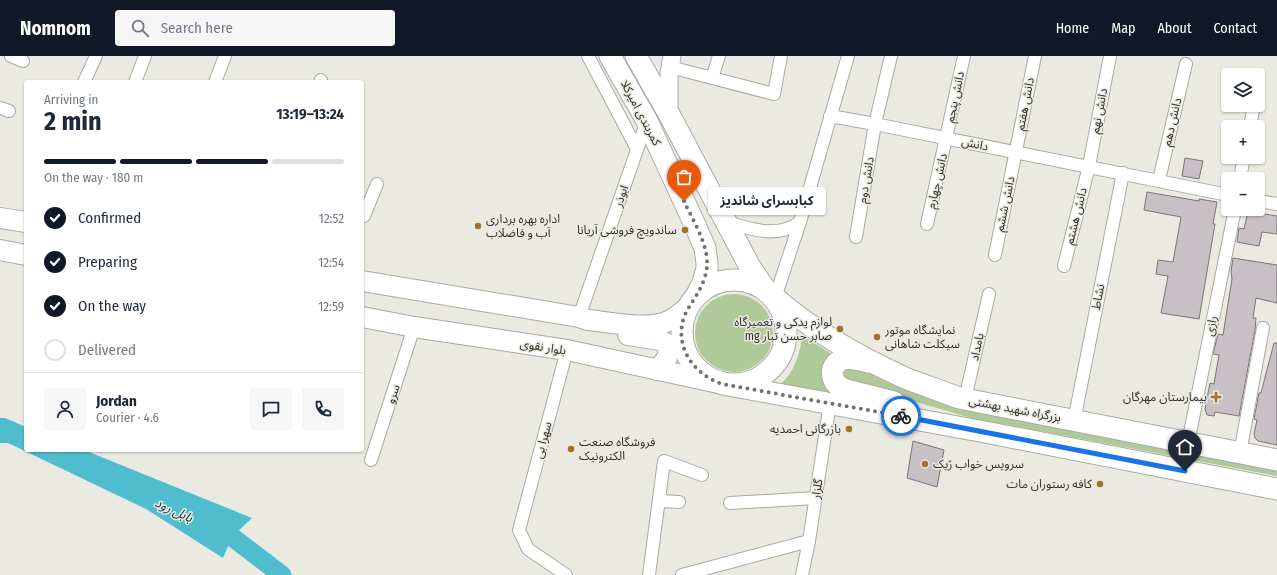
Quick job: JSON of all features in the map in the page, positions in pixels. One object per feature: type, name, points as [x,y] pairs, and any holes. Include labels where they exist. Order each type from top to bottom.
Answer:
[{"type":"highway","name":"کمربندی امیرکلا","points":[[610,56],[647,120],[705,248],[707,263],[705,276],[693,301]]},
{"type":"highway","name":"کمربندی امیرکلا","points":[[636,56],[669,114],[750,267],[770,294]]},
{"type":"highway","points":[[690,214],[696,219],[708,219],[713,215],[715,201]]},
{"type":"highway","points":[[722,384],[736,385],[748,383],[760,378],[771,370],[779,360],[787,335],[786,322],[782,309],[770,294],[754,283],[741,280],[729,280],[706,288],[693,301],[684,317],[682,329],[686,353],[692,364],[711,380],[722,384],[985,432],[1277,489]]},
{"type":"highway","name":"بزرگراه شهید بهشتی","points":[[770,294],[806,324],[882,367],[921,384],[965,400],[1277,460]]},
{"type":"highway","points":[[882,367],[862,360],[849,358],[844,359],[835,366],[832,376],[837,385],[846,390],[912,406],[985,432]]},
{"type":"main road","points":[[669,114],[668,82],[671,62]]},
{"type":"main road","points":[[0,218],[24,220]]},
{"type":"main road","points":[[0,250],[24,255]]},
{"type":"main road","points":[[364,282],[583,319],[649,326],[666,322],[678,315],[693,301]]},
{"type":"main road","name":"بلوار نقوی","points":[[364,317],[414,327],[567,350],[722,384]]},
{"type":"main road","points":[[583,319],[602,331],[660,340],[667,344],[669,351],[667,358],[657,370]]},
{"type":"street","points":[[11,56],[23,60]]},
{"type":"street","points":[[85,80],[96,56]]},
{"type":"street","points":[[136,80],[144,56]]},
{"type":"street","points":[[216,80],[225,56]]},
{"type":"street","points":[[588,56],[637,150]]},
{"type":"street","points":[[712,78],[719,56]]},
{"type":"street","points":[[671,62],[712,78],[774,94],[781,56]]},
{"type":"street","points":[[770,294],[800,222],[848,56]]},
{"type":"street","name":"دانش دوم","points":[[856,237],[875,124],[891,56]]},
{"type":"street","name":"دانش پنجم","points":[[947,138],[964,56]]},
{"type":"street","name":"دانش هفتم","points":[[1016,152],[1035,56]]},
{"type":"street","name":"دانش نهم","points":[[1089,166],[1110,56]]},
{"type":"street","name":"دانش دهم","points":[[1159,180],[1186,64]]},
{"type":"street","name":"دانش","points":[[830,116],[1089,166],[1221,193]]},
{"type":"street","name":"ابوذر","points":[[583,319],[647,120]]},
{"type":"street","name":"دانش چهارم","points":[[927,224],[947,138]]},
{"type":"street","name":"دانش ششم","points":[[995,255],[1016,152]]},
{"type":"street","name":"دانش هشتم","points":[[1064,266],[1089,166]]},
{"type":"street","name":"نشاط","points":[[1074,421],[1123,173]]},
{"type":"street","points":[[366,216],[377,184]]},
{"type":"street","points":[[1265,202],[1277,204]]},
{"type":"street","name":"رازی","points":[[1188,443],[1233,216]]},
{"type":"street","points":[[726,222],[751,229],[774,232],[791,229],[800,222]]},
{"type":"street","name":"بامداد","points":[[965,400],[989,294]]},
{"type":"street","name":"سرو","points":[[371,460],[414,327]]},
{"type":"street","points":[[1240,453],[1263,328]]},
{"type":"street","name":"سهرا بی","points":[[566,575],[528,549],[519,530],[567,350]]},
{"type":"street","name":"گلزار","points":[[802,575],[809,541],[830,404]]},
{"type":"street","points":[[649,575],[664,461],[702,475]]},
{"type":"street","points":[[730,503],[816,498]]},
{"type":"street","points":[[659,501],[679,502]]},
{"type":"street","points":[[685,575],[809,541]]},
{"type":"green space","points":[[726,294],[742,294],[756,300],[767,311],[773,325],[773,341],[767,355],[756,366],[742,372],[726,372],[712,366],[701,355],[695,341],[695,325],[701,311],[712,300]]},
{"type":"green space","points":[[802,335],[833,355],[825,368],[902,408],[780,385],[789,375],[796,362]]},
{"type":"green space","points":[[848,367],[860,368],[896,386],[978,413],[1277,470],[1277,476],[971,418],[848,384],[843,381],[843,372]]},
{"type":"water","points":[[0,418],[5,418],[24,426],[24,451],[8,443],[0,443]]},
{"type":"water","points":[[27,452],[89,452],[252,518],[232,537],[223,558],[146,509]]},
{"type":"building","points":[[1185,158],[1203,161],[1199,179],[1182,176]]},
{"type":"building","points":[[1147,192],[1199,201],[1199,199],[1217,202],[1213,224],[1215,224],[1199,319],[1161,313],[1168,276],[1156,274],[1158,260],[1173,262],[1181,217],[1144,210]]},
{"type":"building","points":[[1265,214],[1277,216],[1277,234],[1262,232],[1259,246],[1237,242],[1239,228],[1244,229],[1247,216],[1265,216]]},
{"type":"building","points":[[1233,258],[1277,265],[1277,303],[1256,298],[1253,318],[1256,318],[1255,330],[1239,416],[1215,412],[1214,416],[1207,415],[1205,409],[1210,383],[1214,384],[1219,355],[1213,354],[1218,334],[1223,335],[1232,279],[1231,271]]},
{"type":"building","points":[[1274,343],[1277,343],[1277,445],[1258,441],[1254,434],[1257,420],[1254,419],[1259,393],[1261,393]]},
{"type":"building","name":"سرویس خواب ژیک","points":[[913,441],[944,450],[937,487],[907,478]]},
{"type":"waterway","name":"بابل رود","points":[[208,526],[232,537],[282,575]]},
{"type":"way so far","points":[[684,201],[705,248],[707,263],[707,269],[702,285],[689,306],[684,317],[682,329],[686,353],[692,364],[701,373],[711,380],[722,384],[901,416]]},
{"type":"place","name":"کبابسرای شاندیز","points":[[684,201]]},
{"type":"place","name":"اداره بهره برداری آب و فاضلاب","points":[[478,226]]},
{"type":"place","name":"ساندویچ فروشی آریانا","points":[[685,230]]},
{"type":"place","name":"لوازم یدکی و تعمیرگاه mg صابر حسن تبار","points":[[840,329]]},
{"type":"place","name":"نمایشگاه موتور سیکلت شاهانی","points":[[877,337]]},
{"type":"place","name":"بیمارستان مهرگان","points":[[1216,397]]},
{"type":"place","name":"بازرگانی احمدیه","points":[[849,429]]},
{"type":"place","name":"فروشگاه صنعت الکترونیک","points":[[571,449]]},
{"type":"place","name":"سرویس خواب ژیک","points":[[925,464]]},
{"type":"place","name":"کافه رستوران مات","points":[[1100,484]]},
{"type":"route","points":[[901,416],[1185,471]]}]
